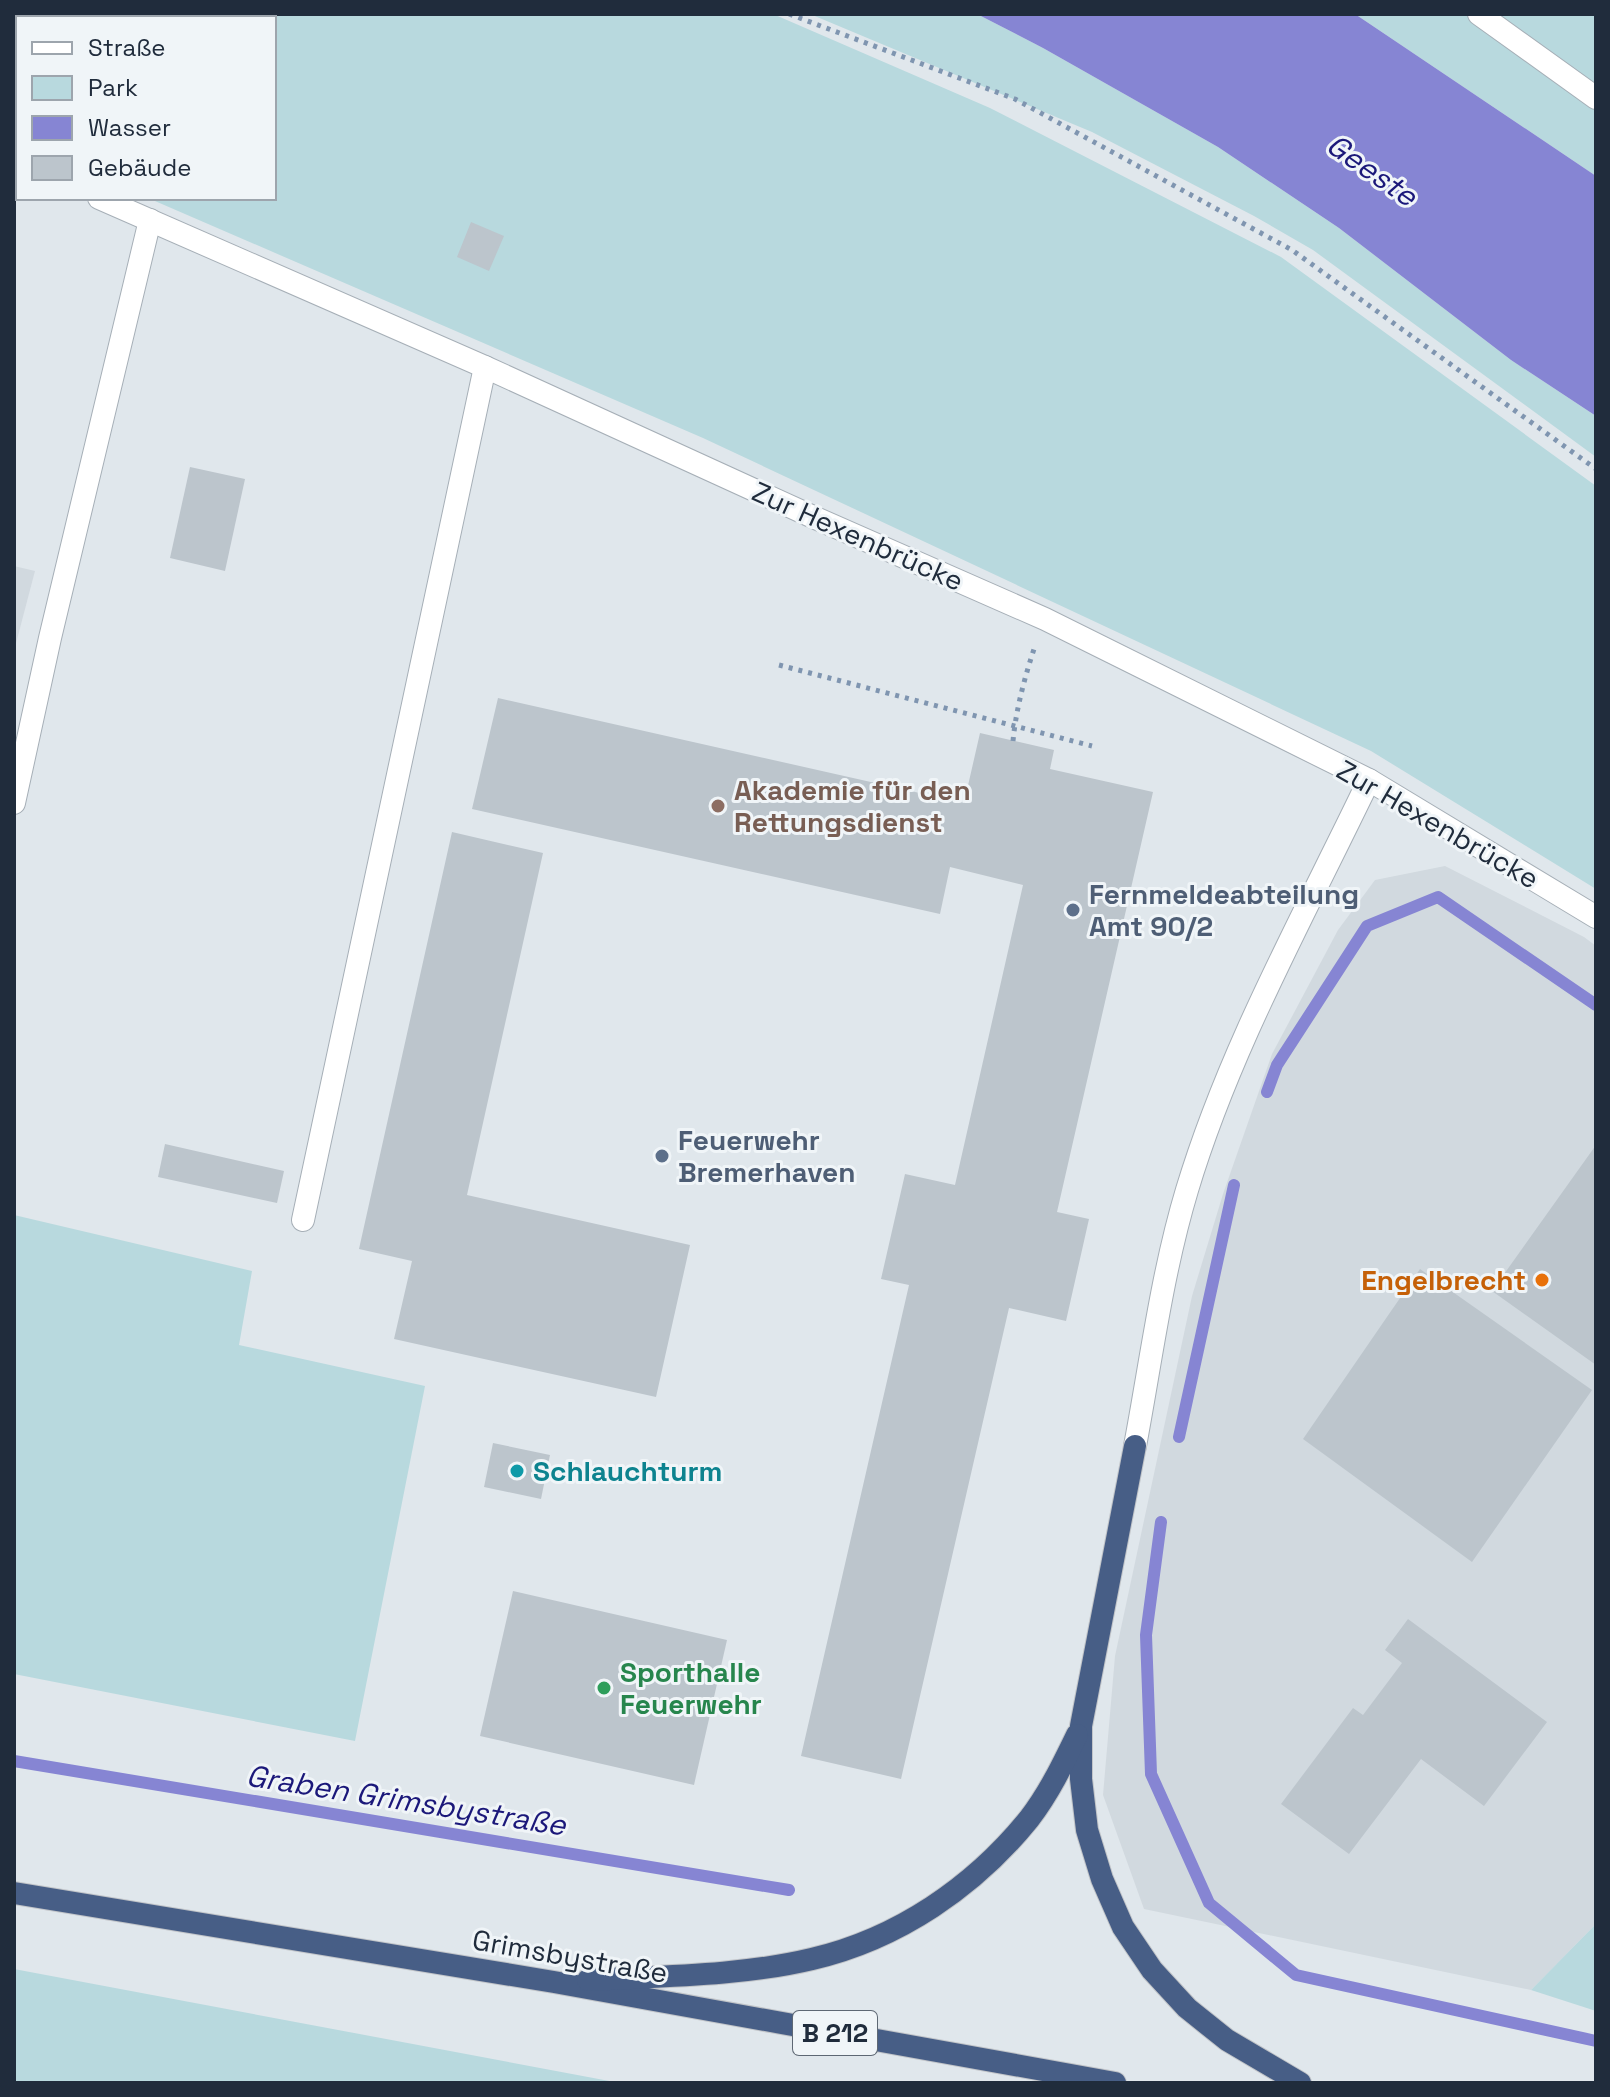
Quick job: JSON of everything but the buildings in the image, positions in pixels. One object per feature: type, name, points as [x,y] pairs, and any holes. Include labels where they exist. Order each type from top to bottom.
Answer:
[{"type":"highway","points":[[1135,1446],[1081,1726],[1081,1779],[1087,1830],[1102,1879],[1123,1927],[1152,1970],[1187,2008],[1227,2040],[1300,2083]]},
{"type":"highway","points":[[554,1982],[754,1970],[813,1959],[863,1944],[911,1921],[975,1875],[1030,1818],[1058,1774],[1081,1726]]},
{"type":"highway","name":"Grimsbystraße","points":[[14,1893],[554,1982],[1115,2083]]},
{"type":"street","points":[[1479,14],[1596,98]]},
{"type":"street","name":"Zur Hexenbrücke","points":[[104,200],[485,367],[1045,619],[1369,780],[1596,917]]},
{"type":"street","points":[[14,803],[50,638],[150,220]]},
{"type":"street","points":[[303,1220],[485,367]]},
{"type":"street","points":[[1135,1446],[1169,1260],[1186,1192],[1204,1138],[1251,1023],[1369,780]]},
{"type":"path","points":[[789,14],[1015,99],[1292,250],[1596,469]]},
{"type":"path","points":[[1013,741],[1030,662],[1045,619]]},
{"type":"path","points":[[779,665],[1092,746]]},
{"type":"shaded area","points":[[14,566],[35,571],[14,651]]},
{"type":"shaded area","points":[[1445,866],[1596,946],[1596,1924],[1531,1990],[1144,1909],[1103,1795],[1115,1656],[1192,1296],[1223,1194],[1272,1054],[1338,930],[1375,880]]},
{"type":"green space","points":[[14,14],[773,14],[990,108],[1281,257],[1596,486],[1596,889],[1371,751],[703,438],[153,200],[276,200],[276,16],[16,16],[14,140]]},
{"type":"green space","points":[[810,14],[977,14],[1043,48],[1218,147],[1339,228],[1511,360],[1596,416],[1596,457],[1313,250],[1254,216],[1092,132]]},
{"type":"green space","points":[[1355,14],[1596,14],[1596,176]]},
{"type":"green space","points":[[14,1215],[252,1271],[239,1345],[425,1386],[355,1741],[14,1674]]},
{"type":"green space","points":[[1596,1924],[1596,2011],[1531,1990]]},
{"type":"green space","points":[[14,1969],[620,2083],[14,2083]]},
{"type":"water","name":"Geeste","points":[[977,14],[1355,14],[1596,176],[1596,416],[1511,360],[1339,228],[1218,147]]},
{"type":"waterway","points":[[1267,1092],[1277,1065],[1367,926],[1438,897],[1596,1005]]},
{"type":"waterway","points":[[1179,1437],[1234,1185]]},
{"type":"waterway","points":[[1161,1522],[1146,1635],[1151,1774],[1209,1903],[1296,1975],[1596,2041]]},
{"type":"waterway","name":"Graben Grimsbystraße","points":[[14,1761],[789,1890]]},
{"type":"place","name":"Akademie für den Rettungsdienst","points":[[718,806]]},
{"type":"place","name":"Fernmeldeabteilung Amt 90/2","points":[[1073,910]]},
{"type":"place","name":"Feuerwehr Bremerhaven","points":[[662,1156]]},
{"type":"place","name":"Engelbrecht","points":[[1542,1280]]},
{"type":"place","name":"Schlauchturm","points":[[517,1471]]},
{"type":"place","name":"Sporthalle Feuerwehr","points":[[604,1688]]}]
